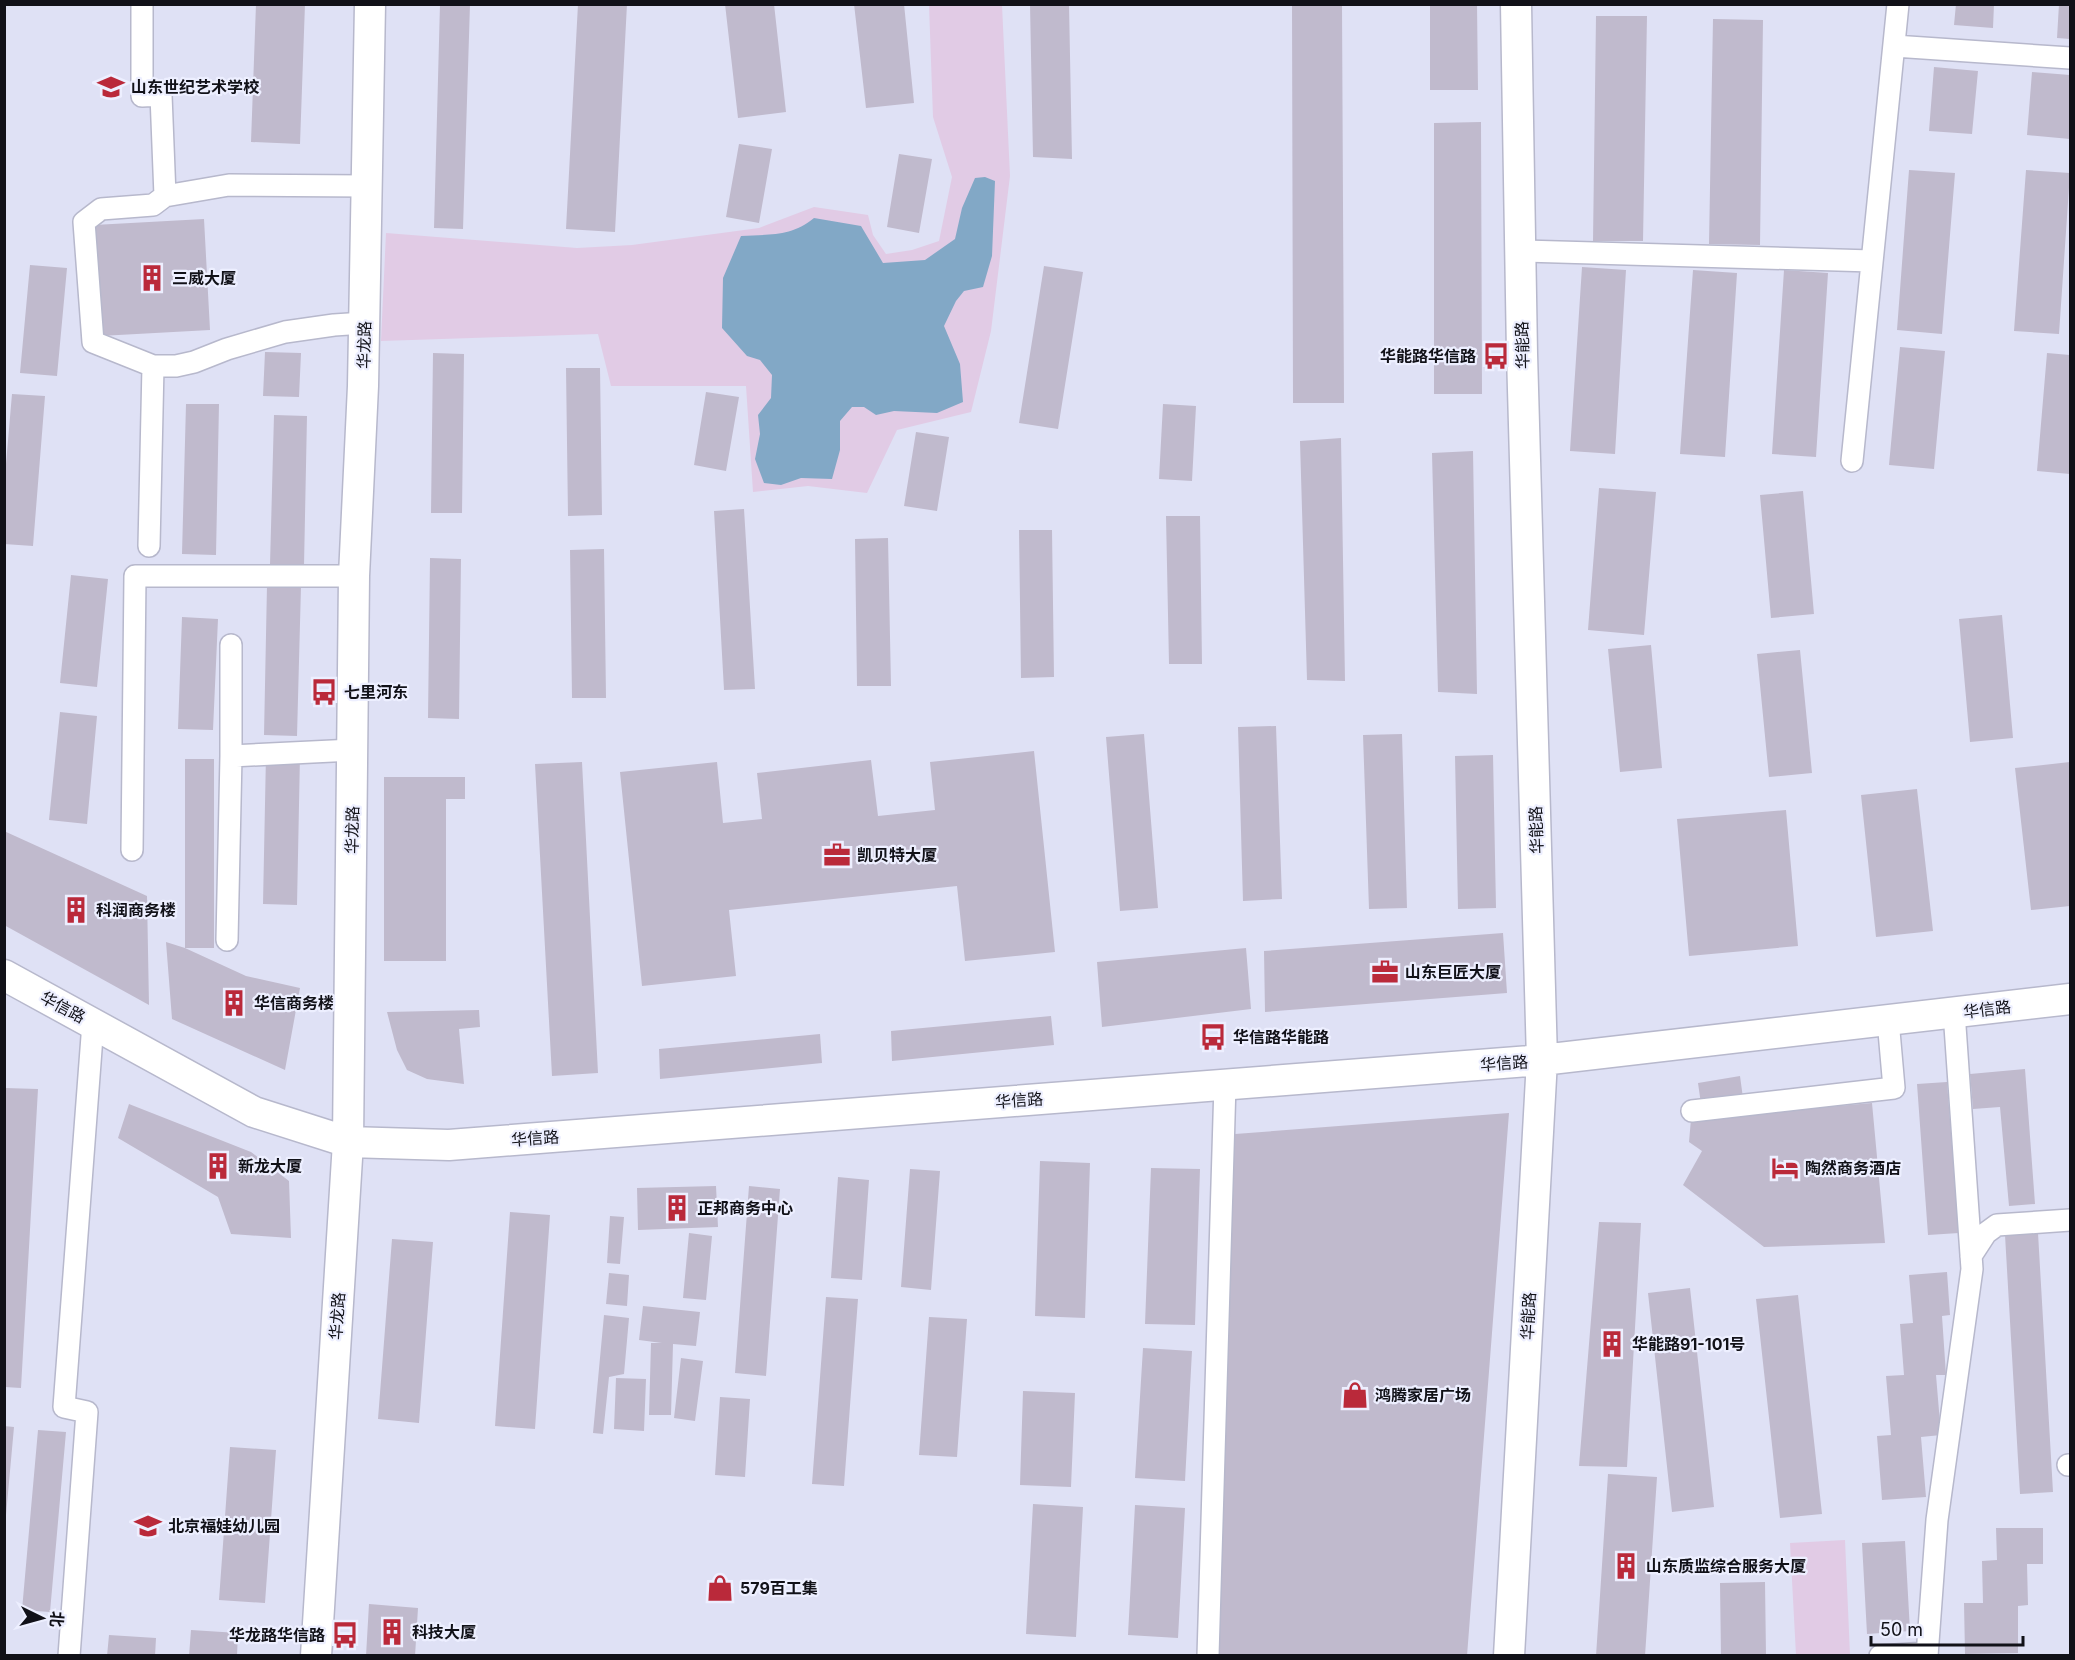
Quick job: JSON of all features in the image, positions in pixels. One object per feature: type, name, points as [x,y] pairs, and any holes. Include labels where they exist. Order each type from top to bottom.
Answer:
[{"type":"main road","name":"华龙路","points":[[316,1656],[348,1142],[354,576],[363,398],[370,4]]},
{"type":"main road","name":"华能路","points":[[1509,1656],[1542,1060],[1516,4]]},
{"type":"main road","name":"华信路","points":[[4,975],[254,1112],[348,1142],[449,1145],[1542,1060],[2070,999]]},
{"type":"street","points":[[142,4],[142,96],[161,95],[165,196]]},
{"type":"street","points":[[1852,462],[1898,4]]},
{"type":"street","points":[[1894,46],[2070,58]]},
{"type":"street","points":[[364,323],[285,332],[227,349],[194,362],[176,366],[153,366],[93,342],[84,222],[101,209],[153,205],[165,196],[230,185],[367,186]]},
{"type":"street","points":[[1521,252],[1872,261]]},
{"type":"street","points":[[149,546],[153,366]]},
{"type":"street","points":[[132,850],[135,576],[354,576]]},
{"type":"street","points":[[227,940],[231,645]]},
{"type":"street","points":[[231,756],[353,750]]},
{"type":"street","points":[[1880,1656],[1927,1654],[1937,1520],[1972,1269],[1954,1012]]},
{"type":"street","points":[[1692,1111],[1894,1088],[1888,1020]]},
{"type":"street","points":[[69,1656],[87,1412],[64,1407],[93,1023]]},
{"type":"street","points":[[1208,1656],[1226,1084]]},
{"type":"street","points":[[1971,1256],[1986,1233],[1997,1225],[2070,1220]]},
{"type":"shaded area","points":[[929,5],[1002,5],[1010,176],[991,331],[971,412],[897,430],[867,493],[808,486],[753,492],[746,386],[611,386],[598,334],[381,341],[386,233],[577,248],[632,245],[759,228],[814,207],[868,215],[873,235],[886,254],[912,250],[939,241],[952,177],[933,117]]},
{"type":"shaded area","points":[[1845,1540],[1850,1655],[1796,1655],[1790,1543]]},
{"type":"water","points":[[985,177],[995,181],[992,256],[983,287],[964,291],[956,301],[944,326],[960,364],[963,402],[937,413],[894,411],[876,415],[864,407],[852,407],[840,421],[840,450],[832,479],[801,478],[781,485],[764,483],[755,459],[760,434],[758,415],[771,398],[772,375],[760,360],[747,356],[722,328],[723,278],[741,236],[788,232],[814,218],[861,226],[883,263],[925,260],[955,239],[962,208],[975,178]]},
{"type":"building","points":[[256,4],[305,4],[300,144],[251,142]]},
{"type":"building","points":[[440,4],[470,4],[463,229],[434,228]]},
{"type":"building","points":[[578,4],[627,4],[615,232],[566,229]]},
{"type":"building","points":[[725,4],[774,4],[786,112],[738,118]]},
{"type":"building","points":[[854,4],[904,4],[914,103],[866,108]]},
{"type":"building","points":[[1030,4],[1069,4],[1072,159],[1033,157]]},
{"type":"building","points":[[1292,4],[1342,4],[1344,403],[1293,403]]},
{"type":"building","points":[[1430,4],[1477,4],[1478,90],[1430,90]]},
{"type":"building","points":[[1956,4],[1994,4],[1993,28],[1954,25]]},
{"type":"building","points":[[2059,4],[2070,4],[2070,39],[2057,38]]},
{"type":"building","points":[[1596,16],[1647,16],[1643,241],[1593,241]]},
{"type":"building","points":[[1713,19],[1763,20],[1760,245],[1709,244]]},
{"type":"building","points":[[1934,67],[1978,71],[1972,134],[1929,131]]},
{"type":"building","points":[[2032,72],[2070,75],[2070,139],[2027,135]]},
{"type":"building","points":[[1481,122],[1482,394],[1434,394],[1434,123]]},
{"type":"building","points":[[739,144],[772,149],[759,223],[726,217]]},
{"type":"building","points":[[899,154],[932,159],[919,233],[887,227]]},
{"type":"building","points":[[1909,170],[1955,173],[1942,334],[1897,330]]},
{"type":"building","points":[[2026,170],[2070,173],[2059,334],[2014,331]]},
{"type":"building","name":"三威大厦","points":[[204,219],[210,330],[100,336],[94,225]]},
{"type":"building","points":[[30,265],[67,268],[57,376],[20,373]]},
{"type":"building","points":[[1044,266],[1083,272],[1058,429],[1019,423]]},
{"type":"building","points":[[1582,267],[1626,270],[1615,454],[1570,451]]},
{"type":"building","points":[[1693,270],[1737,273],[1725,457],[1680,454]]},
{"type":"building","points":[[1784,270],[1828,273],[1816,457],[1772,454]]},
{"type":"building","points":[[1900,347],[1945,351],[1934,469],[1889,465]]},
{"type":"building","points":[[265,352],[301,353],[299,397],[263,396]]},
{"type":"building","points":[[433,353],[464,354],[462,513],[431,513]]},
{"type":"building","points":[[2047,353],[2070,355],[2070,474],[2037,471]]},
{"type":"building","points":[[566,368],[600,368],[602,515],[568,516]]},
{"type":"building","points":[[706,392],[739,397],[726,471],[694,465]]},
{"type":"building","points":[[12,394],[45,396],[33,546],[4,544],[4,487]]},
{"type":"building","points":[[186,404],[219,404],[216,555],[182,554]]},
{"type":"building","points":[[1163,404],[1196,406],[1192,481],[1159,479]]},
{"type":"building","points":[[274,415],[307,416],[304,566],[270,565]]},
{"type":"building","points":[[916,432],[949,437],[937,511],[904,506]]},
{"type":"building","points":[[1341,438],[1345,681],[1307,680],[1300,441]]},
{"type":"building","points":[[1473,451],[1477,694],[1438,692],[1432,453]]},
{"type":"building","points":[[1599,488],[1656,492],[1644,635],[1588,630]]},
{"type":"building","points":[[1803,491],[1814,614],[1771,618],[1760,495]]},
{"type":"building","points":[[744,509],[755,689],[724,690],[714,511]]},
{"type":"building","points":[[1166,516],[1200,516],[1202,664],[1169,664]]},
{"type":"building","points":[[1019,530],[1052,530],[1054,677],[1021,678]]},
{"type":"building","points":[[888,538],[891,686],[857,686],[855,539]]},
{"type":"building","points":[[604,549],[606,698],[572,698],[570,550]]},
{"type":"building","points":[[430,558],[461,559],[459,719],[428,718]]},
{"type":"building","points":[[71,575],[108,579],[97,687],[60,683]]},
{"type":"building","points":[[267,585],[301,586],[297,736],[264,735]]},
{"type":"building","points":[[2002,615],[2013,738],[1970,742],[1959,619]]},
{"type":"building","points":[[182,617],[218,619],[213,730],[178,729]]},
{"type":"building","points":[[1651,645],[1662,768],[1620,772],[1608,649]]},
{"type":"building","points":[[1800,650],[1812,773],[1769,777],[1757,654]]},
{"type":"building","points":[[60,712],[97,716],[87,824],[49,820]]},
{"type":"building","points":[[1276,726],[1282,899],[1243,901],[1238,727]]},
{"type":"building","points":[[1144,734],[1158,908],[1120,911],[1106,737]]},
{"type":"building","points":[[1402,734],[1407,908],[1369,909],[1363,735]]},
{"type":"building","name":"凯贝特大厦","points":[[1034,751],[1055,952],[965,961],[957,886],[729,910],[736,976],[642,986],[620,772],[717,762],[723,823],[762,819],[757,773],[871,760],[878,816],[935,810],[930,762]]},
{"type":"building","points":[[266,754],[300,755],[297,905],[263,904]]},
{"type":"building","points":[[1493,755],[1496,908],[1458,909],[1455,756]]},
{"type":"building","points":[[185,759],[214,759],[214,948],[185,948]]},
{"type":"building","points":[[582,762],[598,1073],[552,1076],[535,764]]},
{"type":"building","points":[[2070,762],[2070,906],[2031,910],[2015,768]]},
{"type":"building","points":[[384,777],[465,777],[465,799],[446,799],[446,961],[384,961]]},
{"type":"building","points":[[1917,789],[1933,931],[1876,937],[1861,795]]},
{"type":"building","points":[[1786,810],[1798,946],[1689,956],[1677,819]]},
{"type":"building","name":"科润商务楼","points":[[4,831],[147,896],[149,1005],[4,925]]},
{"type":"building","name":"山东巨匠大厦","points":[[1503,933],[1507,993],[1265,1012],[1264,951]]},
{"type":"building","name":"华信商务楼","points":[[166,942],[185,948],[246,976],[300,988],[285,1070],[172,1019]]},
{"type":"building","points":[[1246,948],[1251,1009],[1102,1027],[1097,962]]},
{"type":"building","points":[[479,1010],[480,1027],[459,1029],[464,1084],[427,1079],[407,1070],[397,1050],[387,1012]]},
{"type":"building","points":[[1051,1016],[1054,1045],[892,1061],[891,1031]]},
{"type":"building","points":[[820,1034],[822,1063],[660,1079],[659,1049]]},
{"type":"building","points":[[2025,1069],[2035,1204],[2009,1206],[2000,1107],[1973,1109],[1970,1074]]},
{"type":"building","points":[[1740,1076],[1743,1098],[1701,1104],[1698,1083]]},
{"type":"building","points":[[1947,1082],[1959,1233],[1928,1235],[1917,1084]]},
{"type":"building","points":[[5,1088],[38,1089],[21,1388],[5,1387]]},
{"type":"building","name":"陶然商务酒店","points":[[1872,1103],[1885,1243],[1764,1247],[1683,1185],[1702,1151],[1689,1142],[1691,1119]]},
{"type":"building","name":"新龙大厦","points":[[129,1104],[251,1152],[289,1181],[291,1238],[231,1234],[218,1197],[118,1138]]},
{"type":"building","name":"鸿腾家居广场","points":[[1509,1113],[1467,1656],[1211,1656],[1235,1134]]},
{"type":"building","points":[[1040,1161],[1090,1163],[1085,1318],[1035,1316]]},
{"type":"building","points":[[1151,1168],[1200,1169],[1195,1325],[1145,1324]]},
{"type":"building","points":[[910,1169],[940,1171],[931,1290],[901,1287]]},
{"type":"building","points":[[838,1177],[869,1180],[862,1280],[831,1278]]},
{"type":"building","name":"正邦商务中心","points":[[716,1186],[718,1227],[638,1230],[637,1188]]},
{"type":"building","points":[[749,1186],[780,1189],[766,1376],[735,1373]]},
{"type":"building","points":[[510,1212],[550,1215],[535,1429],[495,1426]]},
{"type":"building","points":[[610,1216],[624,1217],[620,1264],[607,1263]]},
{"type":"building","name":"华能路91-101号","points":[[1599,1222],[1641,1223],[1627,1467],[1579,1466]]},
{"type":"building","points":[[689,1233],[712,1236],[706,1300],[683,1298]]},
{"type":"building","points":[[2038,1233],[2053,1492],[2020,1494],[2005,1235]]},
{"type":"building","points":[[392,1239],[433,1242],[419,1423],[378,1419]]},
{"type":"building","points":[[1947,1272],[1950,1315],[1942,1316],[1946,1375],[1936,1375],[1941,1435],[1921,1437],[1926,1497],[1882,1500],[1877,1436],[1891,1435],[1886,1376],[1904,1375],[1900,1324],[1913,1323],[1909,1275]]},
{"type":"building","points":[[609,1273],[629,1275],[627,1306],[606,1304]]},
{"type":"building","points":[[1690,1288],[1714,1507],[1672,1512],[1648,1293]]},
{"type":"building","points":[[1798,1295],[1822,1514],[1780,1518],[1756,1299]]},
{"type":"building","points":[[826,1297],[858,1299],[844,1486],[812,1484]]},
{"type":"building","points":[[643,1306],[700,1312],[696,1346],[673,1344],[671,1415],[649,1415],[651,1343],[662,1343],[639,1340]]},
{"type":"building","points":[[604,1315],[629,1318],[624,1374],[609,1377],[603,1434],[593,1433]]},
{"type":"building","points":[[929,1317],[967,1319],[957,1457],[919,1455]]},
{"type":"building","points":[[1143,1348],[1192,1351],[1185,1481],[1135,1478]]},
{"type":"building","points":[[681,1358],[703,1361],[695,1421],[674,1418]]},
{"type":"building","points":[[616,1378],[646,1379],[644,1431],[614,1429]]},
{"type":"building","points":[[1023,1391],[1075,1393],[1071,1487],[1020,1485]]},
{"type":"building","points":[[720,1397],[750,1399],[745,1477],[715,1475]]},
{"type":"building","points":[[4,1426],[14,1427],[6,1515],[4,1515]]},
{"type":"building","points":[[38,1430],[66,1432],[50,1612],[22,1610]]},
{"type":"building","points":[[230,1447],[276,1450],[265,1603],[219,1600]]},
{"type":"building","name":"山东质监综合服务大厦","points":[[1608,1474],[1657,1477],[1645,1656],[1596,1656]]},
{"type":"building","points":[[1033,1504],[1083,1507],[1076,1637],[1026,1634]]},
{"type":"building","points":[[1135,1505],[1185,1508],[1178,1638],[1128,1635]]},
{"type":"building","points":[[1996,1528],[2043,1528],[2043,1564],[2027,1564],[2028,1605],[2018,1606],[2018,1653],[1965,1654],[1964,1603],[1983,1603],[1982,1561],[1997,1560]]},
{"type":"building","points":[[1905,1541],[1910,1631],[1867,1634],[1862,1543]]},
{"type":"building","points":[[1765,1582],[1766,1656],[1721,1656],[1720,1583]]},
{"type":"building","name":"科技大厦","points":[[369,1604],[418,1608],[415,1656],[366,1656]]},
{"type":"building","points":[[191,1630],[238,1633],[237,1656],[189,1656]]},
{"type":"building","points":[[109,1635],[156,1638],[155,1656],[107,1656]]},
{"type":"place","name":"山东世纪艺术学校","points":[[111,87]]},
{"type":"place","name":"三威大厦","points":[[152,278]]},
{"type":"place","name":"华能路华信路","points":[[1496,356]]},
{"type":"place","name":"七里河东","points":[[324,692]]},
{"type":"place","name":"凯贝特大厦","points":[[837,855]]},
{"type":"place","name":"科润商务楼","points":[[76,910]]},
{"type":"place","name":"山东巨匠大厦","points":[[1385,972]]},
{"type":"place","name":"华信商务楼","points":[[234,1003]]},
{"type":"place","name":"华信路华能路","points":[[1213,1037]]},
{"type":"place","name":"新龙大厦","points":[[218,1166]]},
{"type":"place","name":"陶然商务酒店","points":[[1785,1168]]},
{"type":"place","name":"正邦商务中心","points":[[677,1208]]},
{"type":"place","name":"华能路91-101号","points":[[1612,1344]]},
{"type":"place","name":"鸿腾家居广场","points":[[1355,1395]]},
{"type":"place","name":"北京福娃幼儿园","points":[[148,1526]]},
{"type":"place","name":"山东质监综合服务大厦","points":[[1626,1566]]},
{"type":"place","name":"579百工集","points":[[720,1588]]},
{"type":"place","name":"科技大厦","points":[[392,1632]]},
{"type":"place","name":"华龙路华信路","points":[[345,1635]]}]
